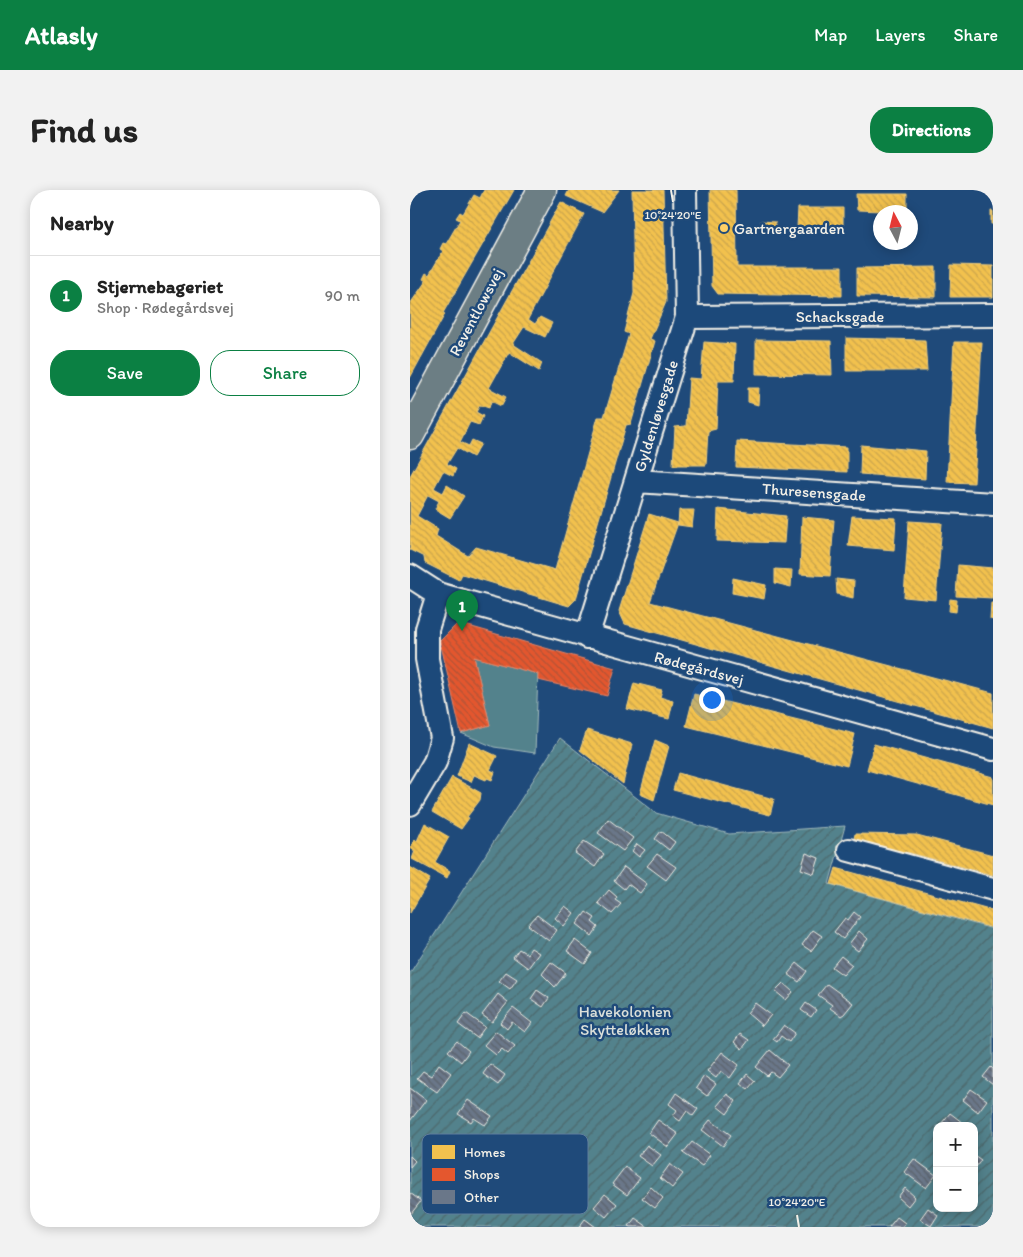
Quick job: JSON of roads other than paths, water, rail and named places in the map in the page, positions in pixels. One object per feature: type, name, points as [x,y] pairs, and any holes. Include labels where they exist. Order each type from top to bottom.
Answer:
[{"type":"main road","name":"Reventlowsvej","points":[[410,435],[542,190]]},
{"type":"street","name":"Gyldenløvesgade","points":[[587,637],[688,317],[685,190]]},
{"type":"street","name":"Schacksgade","points":[[688,317],[993,315]]},
{"type":"street","name":"Thuresensgade","points":[[636,481],[993,504]]},
{"type":"street","name":"Rødegårdsvej","points":[[410,576],[438,594],[993,749]]},
{"type":"street","points":[[410,804],[435,762],[442,738],[427,659],[427,629],[438,594]]},
{"type":"street","points":[[849,850],[993,889]]},
{"type":"place","name":"Gartnergaarden","points":[[724,228]]},
{"type":"place","name":"Stjernebageriet","points":[[462,631]]},
{"type":"park label","name":"Havekolonien Skytteløkken","points":[[625,1020]]}]
